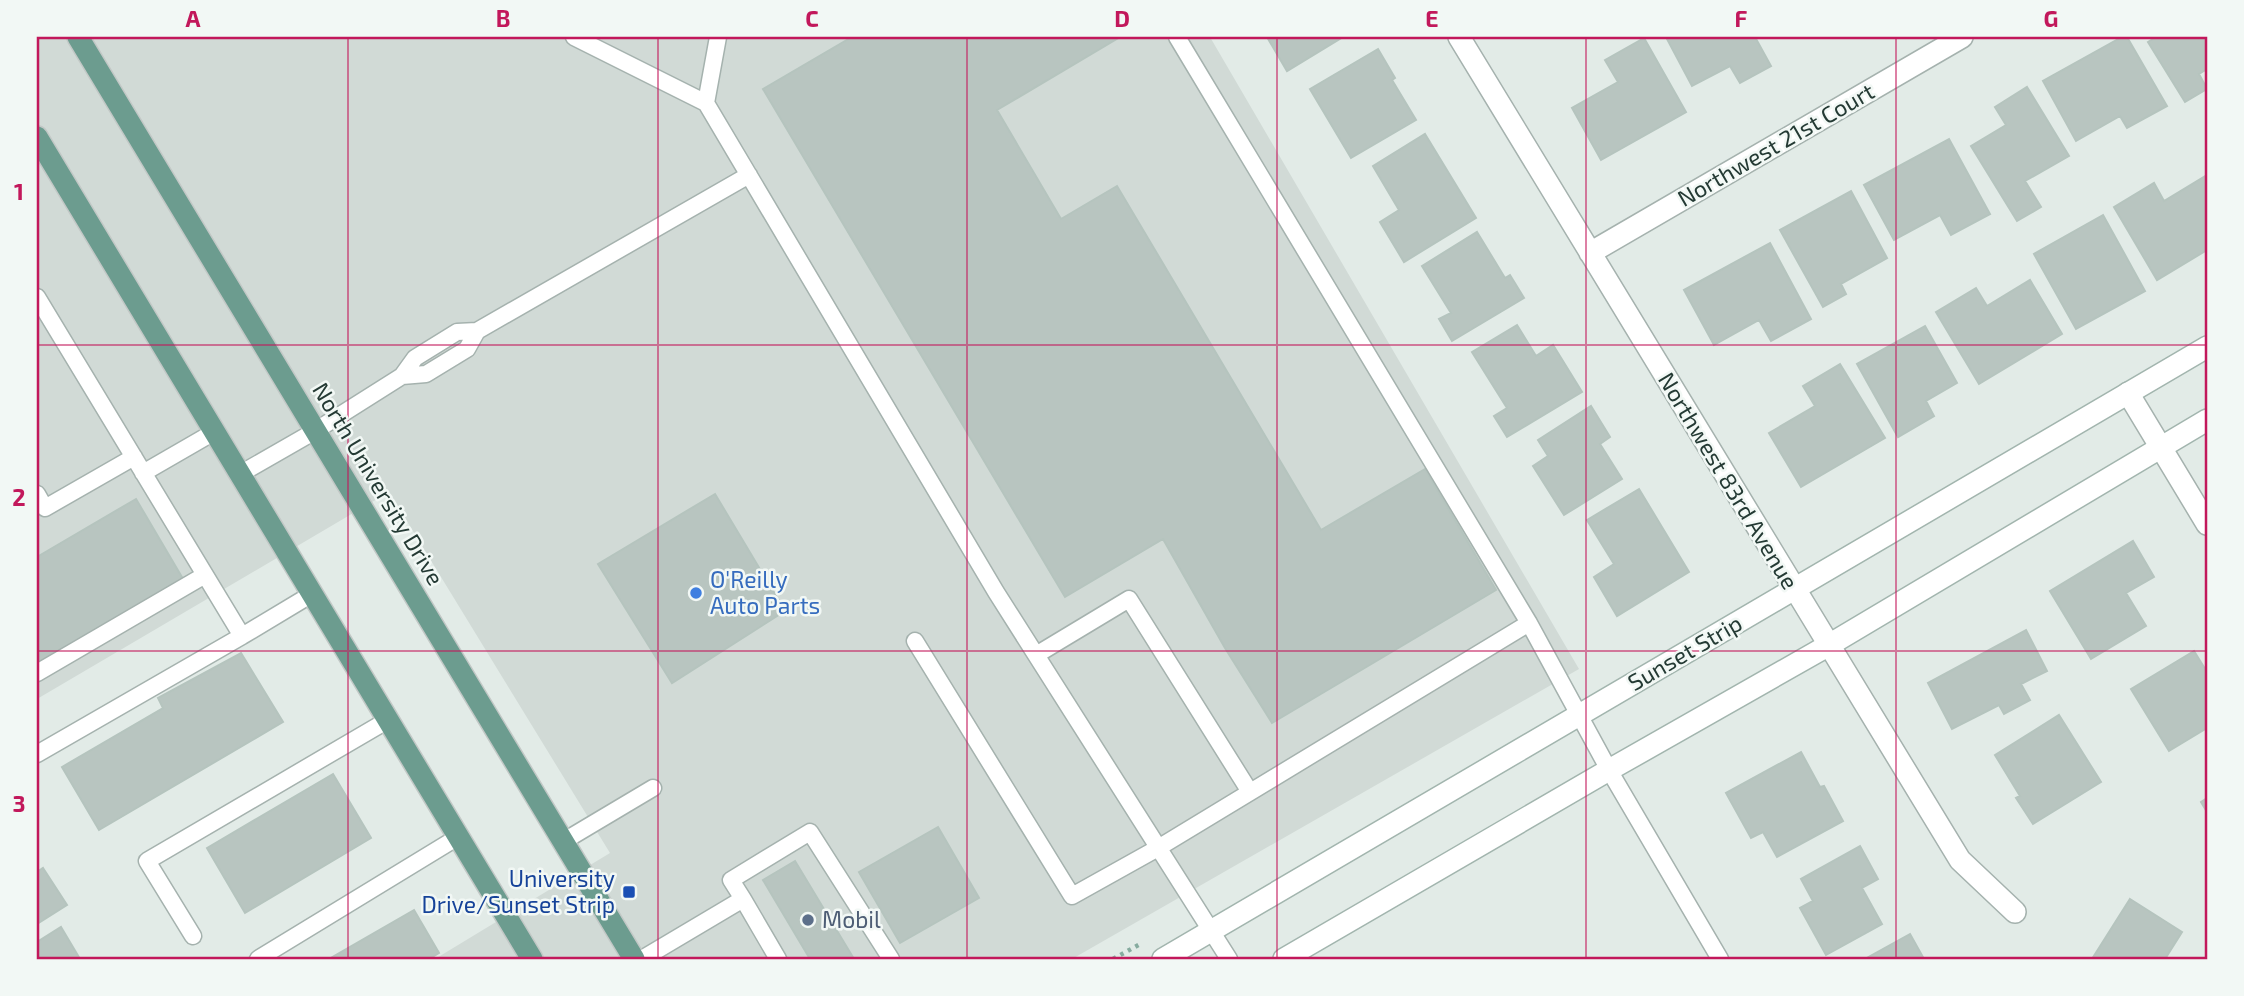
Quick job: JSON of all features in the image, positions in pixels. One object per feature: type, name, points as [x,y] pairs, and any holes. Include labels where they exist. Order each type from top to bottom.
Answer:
[{"type":"main road","name":"North University Drive","points":[[78,37],[634,959]]},
{"type":"main road","points":[[37,137],[532,959]]},
{"type":"street","name":"Northwest 83rd Avenue","points":[[1459,37],[1960,860],[2014,912]]},
{"type":"street","name":"Northwest 21st Court","points":[[1590,253],[1962,37]]},
{"type":"street","name":"Sunset Strip","points":[[1163,959],[2207,347]]},
{"type":"street","points":[[2129,393],[2207,524]]},
{"type":"street","points":[[1284,959],[1829,645],[2207,420]]},
{"type":"lane","points":[[574,37],[706,103],[951,517],[1229,959]]},
{"type":"lane","points":[[706,103],[718,37]]},
{"type":"lane","points":[[1177,37],[1529,623],[1609,770],[1720,959]]},
{"type":"lane","points":[[240,474],[402,376],[415,358],[457,332],[477,331],[749,175]]},
{"type":"lane","points":[[37,297],[242,636]]},
{"type":"lane","points":[[143,473],[214,432]]},
{"type":"lane","points":[[37,494],[45,508],[134,457]]},
{"type":"lane","points":[[37,673],[205,575]]},
{"type":"lane","points":[[37,754],[312,594]]},
{"type":"lane","points":[[1036,654],[1129,599],[1250,792]]},
{"type":"lane","points":[[915,641],[1072,897],[1158,848],[1529,623]]},
{"type":"lane","points":[[193,936],[147,861],[388,720]]},
{"type":"lane","points":[[564,841],[653,788]]},
{"type":"lane","points":[[778,959],[731,880],[810,832],[891,959]]},
{"type":"lane","points":[[258,959],[458,837]]},
{"type":"lane","points":[[642,959],[743,899]]},
{"type":"shaded area","points":[[37,37],[1210,37],[1579,669],[1072,959],[435,959],[610,853],[389,492],[37,699]]},
{"type":"building","points":[[852,37],[1120,37],[997,110],[1061,219],[1117,186],[1321,530],[1425,469],[1496,590],[1272,723],[1225,648],[1163,539],[1065,597],[763,89]]},
{"type":"building","points":[[1267,37],[1343,37],[1287,71]]},
{"type":"building","points":[[1666,37],[1755,37],[1771,66],[1740,83],[1730,66],[1692,86]]},
{"type":"building","points":[[2122,37],[2127,37],[2167,106],[2127,128],[2120,116],[2076,141],[2043,81]]},
{"type":"building","points":[[2156,37],[2207,37],[2207,69],[2199,74],[2207,89],[2185,102],[2148,42]]},
{"type":"building","points":[[1644,38],[1686,112],[1601,160],[1572,108],[1618,82],[1605,60]]},
{"type":"building","points":[[1378,49],[1395,78],[1392,80],[1416,120],[1351,158],[1310,89]]},
{"type":"building","points":[[2027,87],[2069,156],[2025,181],[2041,207],[2017,221],[1971,146],[2006,125],[1995,107]]},
{"type":"building","points":[[1425,134],[1476,218],[1404,262],[1380,222],[1399,210],[1373,166]]},
{"type":"building","points":[[1949,139],[1990,214],[1951,235],[1940,215],[1894,240],[1864,185]]},
{"type":"building","points":[[2207,175],[2207,250],[2157,280],[2114,207],[2154,183],[2164,201]]},
{"type":"building","points":[[1851,191],[1887,258],[1841,284],[1846,294],[1823,307],[1780,230]]},
{"type":"building","points":[[2103,215],[2145,291],[2076,329],[2034,254]]},
{"type":"building","points":[[1477,232],[1505,278],[1510,275],[1524,298],[1452,341],[1439,319],[1451,313],[1422,266]]},
{"type":"building","points":[[1770,243],[1811,319],[1771,341],[1759,320],[1714,345],[1684,290]]},
{"type":"building","points":[[2030,280],[2062,334],[1979,384],[1936,312],[1976,288],[1987,306]]},
{"type":"building","points":[[1517,325],[1536,356],[1553,345],[1582,392],[1507,437],[1494,416],[1507,408],[1472,352]]},
{"type":"building","points":[[1925,326],[1957,383],[1926,401],[1934,416],[1898,437],[1857,364]]},
{"type":"building","points":[[1840,364],[1885,438],[1801,487],[1769,433],[1815,406],[1803,386]]},
{"type":"building","points":[[1591,406],[1610,437],[1600,444],[1622,479],[1564,515],[1533,466],[1548,456],[1538,440]]},
{"type":"building","points":[[1639,489],[1689,572],[1617,616],[1594,577],[1614,564],[1587,520]]},
{"type":"building","points":[[715,494],[785,611],[672,683],[598,564]]},
{"type":"building","points":[[136,499],[183,579],[37,665],[37,557]]},
{"type":"building","points":[[2133,541],[2154,577],[2126,593],[2146,626],[2091,659],[2050,591]]},
{"type":"building","points":[[2026,630],[2047,671],[2021,684],[2030,700],[2004,714],[1999,705],[1952,729],[1928,683]]},
{"type":"building","points":[[2194,651],[2207,672],[2207,728],[2169,751],[2131,689]]},
{"type":"building","points":[[241,653],[283,722],[99,830],[62,767],[163,708],[158,698]]},
{"type":"building","points":[[2059,715],[2101,782],[2033,824],[2016,798],[2020,796],[1995,755]]},
{"type":"building","points":[[1801,752],[1843,821],[1777,857],[1763,832],[1751,838],[1726,793]]},
{"type":"building","points":[[333,774],[371,838],[245,913],[207,848]]},
{"type":"building","points":[[2207,798],[2207,812],[2201,802]]},
{"type":"building","points":[[938,827],[979,898],[900,943],[859,872]]},
{"type":"building","points":[[1860,846],[1878,879],[1862,888],[1882,924],[1826,955],[1800,908],[1813,901],[1801,879]]},
{"type":"building","name":"Mobil","points":[[795,861],[854,959],[810,959],[763,880]]},
{"type":"building","points":[[43,868],[67,905],[37,924],[37,872]]},
{"type":"building","points":[[2130,899],[2182,932],[2165,959],[2092,959]]},
{"type":"building","points":[[414,910],[439,953],[429,959],[329,959]]},
{"type":"building","points":[[61,927],[80,959],[37,959],[37,942]]},
{"type":"building","points":[[1910,934],[1924,959],[1865,959]]},
{"type":"place","name":"O'Reilly Auto Parts","points":[[696,593]]},
{"type":"place","name":"University Drive/Sunset Strip","points":[[629,892]]},
{"type":"place","name":"Mobil","points":[[808,920]]}]
